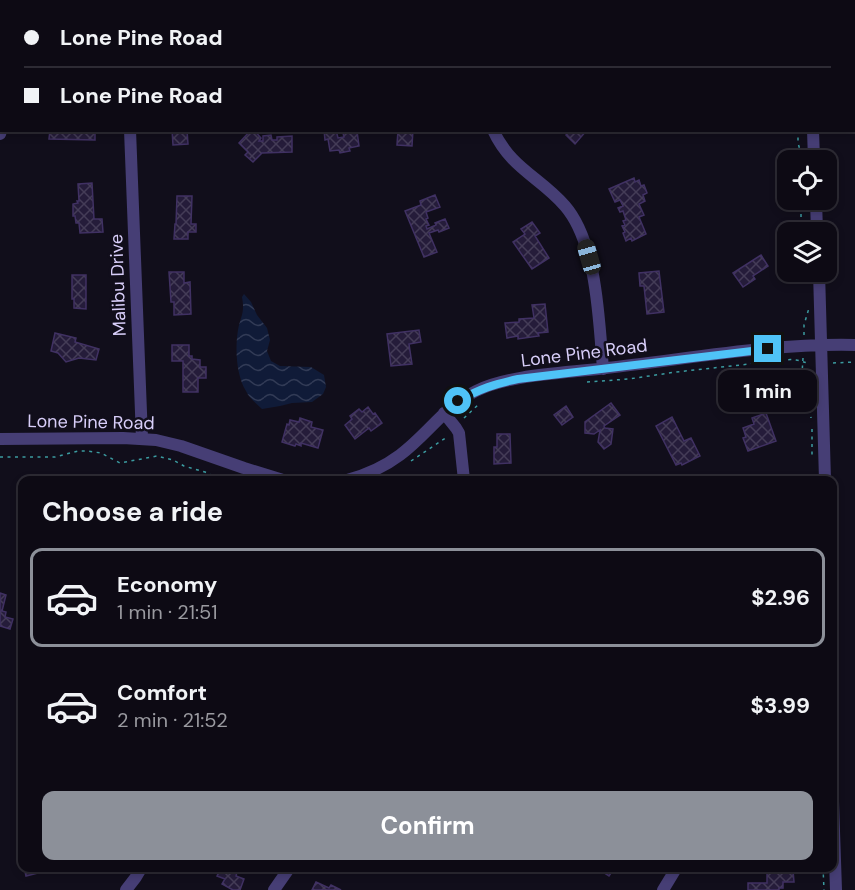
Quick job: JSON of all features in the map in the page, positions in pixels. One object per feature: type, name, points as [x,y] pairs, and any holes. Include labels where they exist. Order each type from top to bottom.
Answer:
[{"type":"street","name":"Malibu Drive","points":[[130,132],[142,438]]},
{"type":"street","points":[[494,132],[509,157],[564,205],[580,230],[591,266],[603,369]]},
{"type":"street","points":[[813,132],[814,150]]},
{"type":"street","points":[[819,282],[825,476]]},
{"type":"street","name":"Lone Pine Road","points":[[359,476],[375,471],[400,455],[458,401],[495,384],[518,379],[761,350],[821,345],[855,345]]},
{"type":"street","points":[[444,413],[459,433],[464,476]]},
{"type":"street","name":"Lone Pine Road","points":[[0,439],[142,438],[181,446],[270,476]]},
{"type":"street","points":[[126,890],[139,872]]},
{"type":"street","points":[[274,890],[287,872]]},
{"type":"street","points":[[663,890],[674,872]]},
{"type":"street","points":[[835,872],[836,890]]},
{"type":"path","points":[[798,132],[800,150]]},
{"type":"path","points":[[804,331],[809,305]]},
{"type":"path","points":[[803,359],[803,379],[810,406],[813,459]]},
{"type":"path","points":[[586,382],[783,360],[808,363]]},
{"type":"path","points":[[836,363],[855,362]]},
{"type":"path","points":[[466,417],[485,399]]},
{"type":"path","points":[[407,464],[447,437]]},
{"type":"path","points":[[0,458],[55,457],[87,450],[101,453],[120,463],[157,456],[213,476]]},
{"type":"path","points":[[812,476],[813,470]]},
{"type":"path","points":[[823,872],[824,890]]},
{"type":"water","points":[[244,294],[267,328],[270,340],[267,351],[271,361],[280,366],[311,367],[324,375],[326,387],[323,394],[312,402],[262,409],[247,394],[238,369],[237,353]]},
{"type":"building","points":[[50,132],[95,132],[95,140],[49,139]]},
{"type":"building","points":[[172,132],[187,132],[188,144],[173,145]]},
{"type":"building","points":[[249,132],[256,132],[261,138],[259,141],[263,141],[263,136],[271,135],[272,140],[277,140],[277,137],[292,136],[292,152],[262,153],[253,162],[245,155],[248,152],[239,143]]},
{"type":"building","points":[[324,132],[336,132],[338,138],[344,137],[343,133],[357,132],[359,146],[340,153],[339,150],[330,151],[328,139],[325,140]]},
{"type":"building","points":[[398,132],[413,132],[412,146],[397,145]]},
{"type":"building","points":[[585,132],[575,144],[566,135]]},
{"type":"building","points":[[634,178],[635,182],[639,180],[641,186],[644,185],[647,193],[643,195],[645,201],[639,204],[644,215],[639,217],[646,234],[632,241],[631,238],[626,241],[622,226],[625,225],[623,221],[626,220],[623,211],[620,212],[618,208],[623,206],[620,200],[615,202],[609,189]]},
{"type":"building","points":[[92,183],[94,219],[102,219],[103,232],[80,233],[79,223],[76,223],[75,216],[73,216],[73,204],[79,201],[78,184]]},
{"type":"building","points":[[435,195],[440,207],[426,212],[429,225],[426,226],[427,229],[445,219],[449,228],[429,233],[437,252],[424,257],[405,211],[421,205],[420,201]]},
{"type":"building","points":[[177,196],[192,196],[191,224],[196,224],[196,232],[188,232],[188,239],[174,239]]},
{"type":"building","points":[[532,222],[540,233],[535,236],[549,258],[532,269],[513,242],[525,234],[521,229]]},
{"type":"building","points":[[761,255],[768,266],[753,276],[755,279],[743,287],[733,273]]},
{"type":"building","points":[[659,271],[664,312],[647,314],[644,286],[640,286],[639,273]]},
{"type":"building","points":[[169,272],[184,272],[184,283],[190,282],[191,314],[174,315]]},
{"type":"building","points":[[72,275],[86,275],[86,309],[74,308]]},
{"type":"building","points":[[545,304],[548,332],[538,333],[539,336],[507,338],[505,323],[534,318],[532,305]]},
{"type":"building","points":[[419,330],[421,342],[409,344],[412,364],[391,366],[387,334]]},
{"type":"building","points":[[55,333],[76,338],[75,342],[99,349],[96,360],[79,358],[66,362],[58,353],[51,351]]},
{"type":"building","points":[[172,345],[189,345],[189,356],[200,360],[200,367],[206,367],[206,378],[198,378],[198,392],[183,392],[183,361],[172,361]]},
{"type":"building","points":[[611,403],[620,415],[604,426],[613,429],[611,444],[604,449],[598,442],[600,430],[594,434],[585,433],[585,422]]},
{"type":"building","points":[[566,406],[573,417],[562,425],[554,415]]},
{"type":"building","points":[[368,407],[382,423],[371,431],[369,428],[355,439],[345,425],[352,419],[350,416],[359,409],[362,412]]},
{"type":"building","points":[[766,413],[776,441],[748,451],[743,438],[746,437],[743,428],[754,424],[752,418]]},
{"type":"building","points":[[672,417],[684,441],[691,438],[700,456],[682,465],[681,463],[676,465],[656,426]]},
{"type":"building","points":[[300,418],[312,422],[311,427],[323,430],[318,448],[301,443],[301,446],[296,444],[295,446],[282,442],[290,420],[299,422]]},
{"type":"building","points":[[497,434],[510,434],[511,463],[494,464]]},
{"type":"building","points":[[0,593],[6,595],[2,611],[6,612],[5,617],[13,619],[10,629],[0,626]]},
{"type":"building","points":[[25,872],[38,873],[26,876]]},
{"type":"building","points":[[219,872],[237,872],[236,876],[244,879],[240,890],[233,890],[222,884],[225,879],[217,876]]},
{"type":"building","points":[[767,872],[793,872],[794,882],[783,882],[783,888],[779,890],[748,890],[748,883],[767,883]]},
{"type":"building","points":[[316,882],[329,888],[331,885],[341,890],[312,890]]},
{"type":"route","points":[[458,401],[478,390],[518,379],[768,349]]}]
